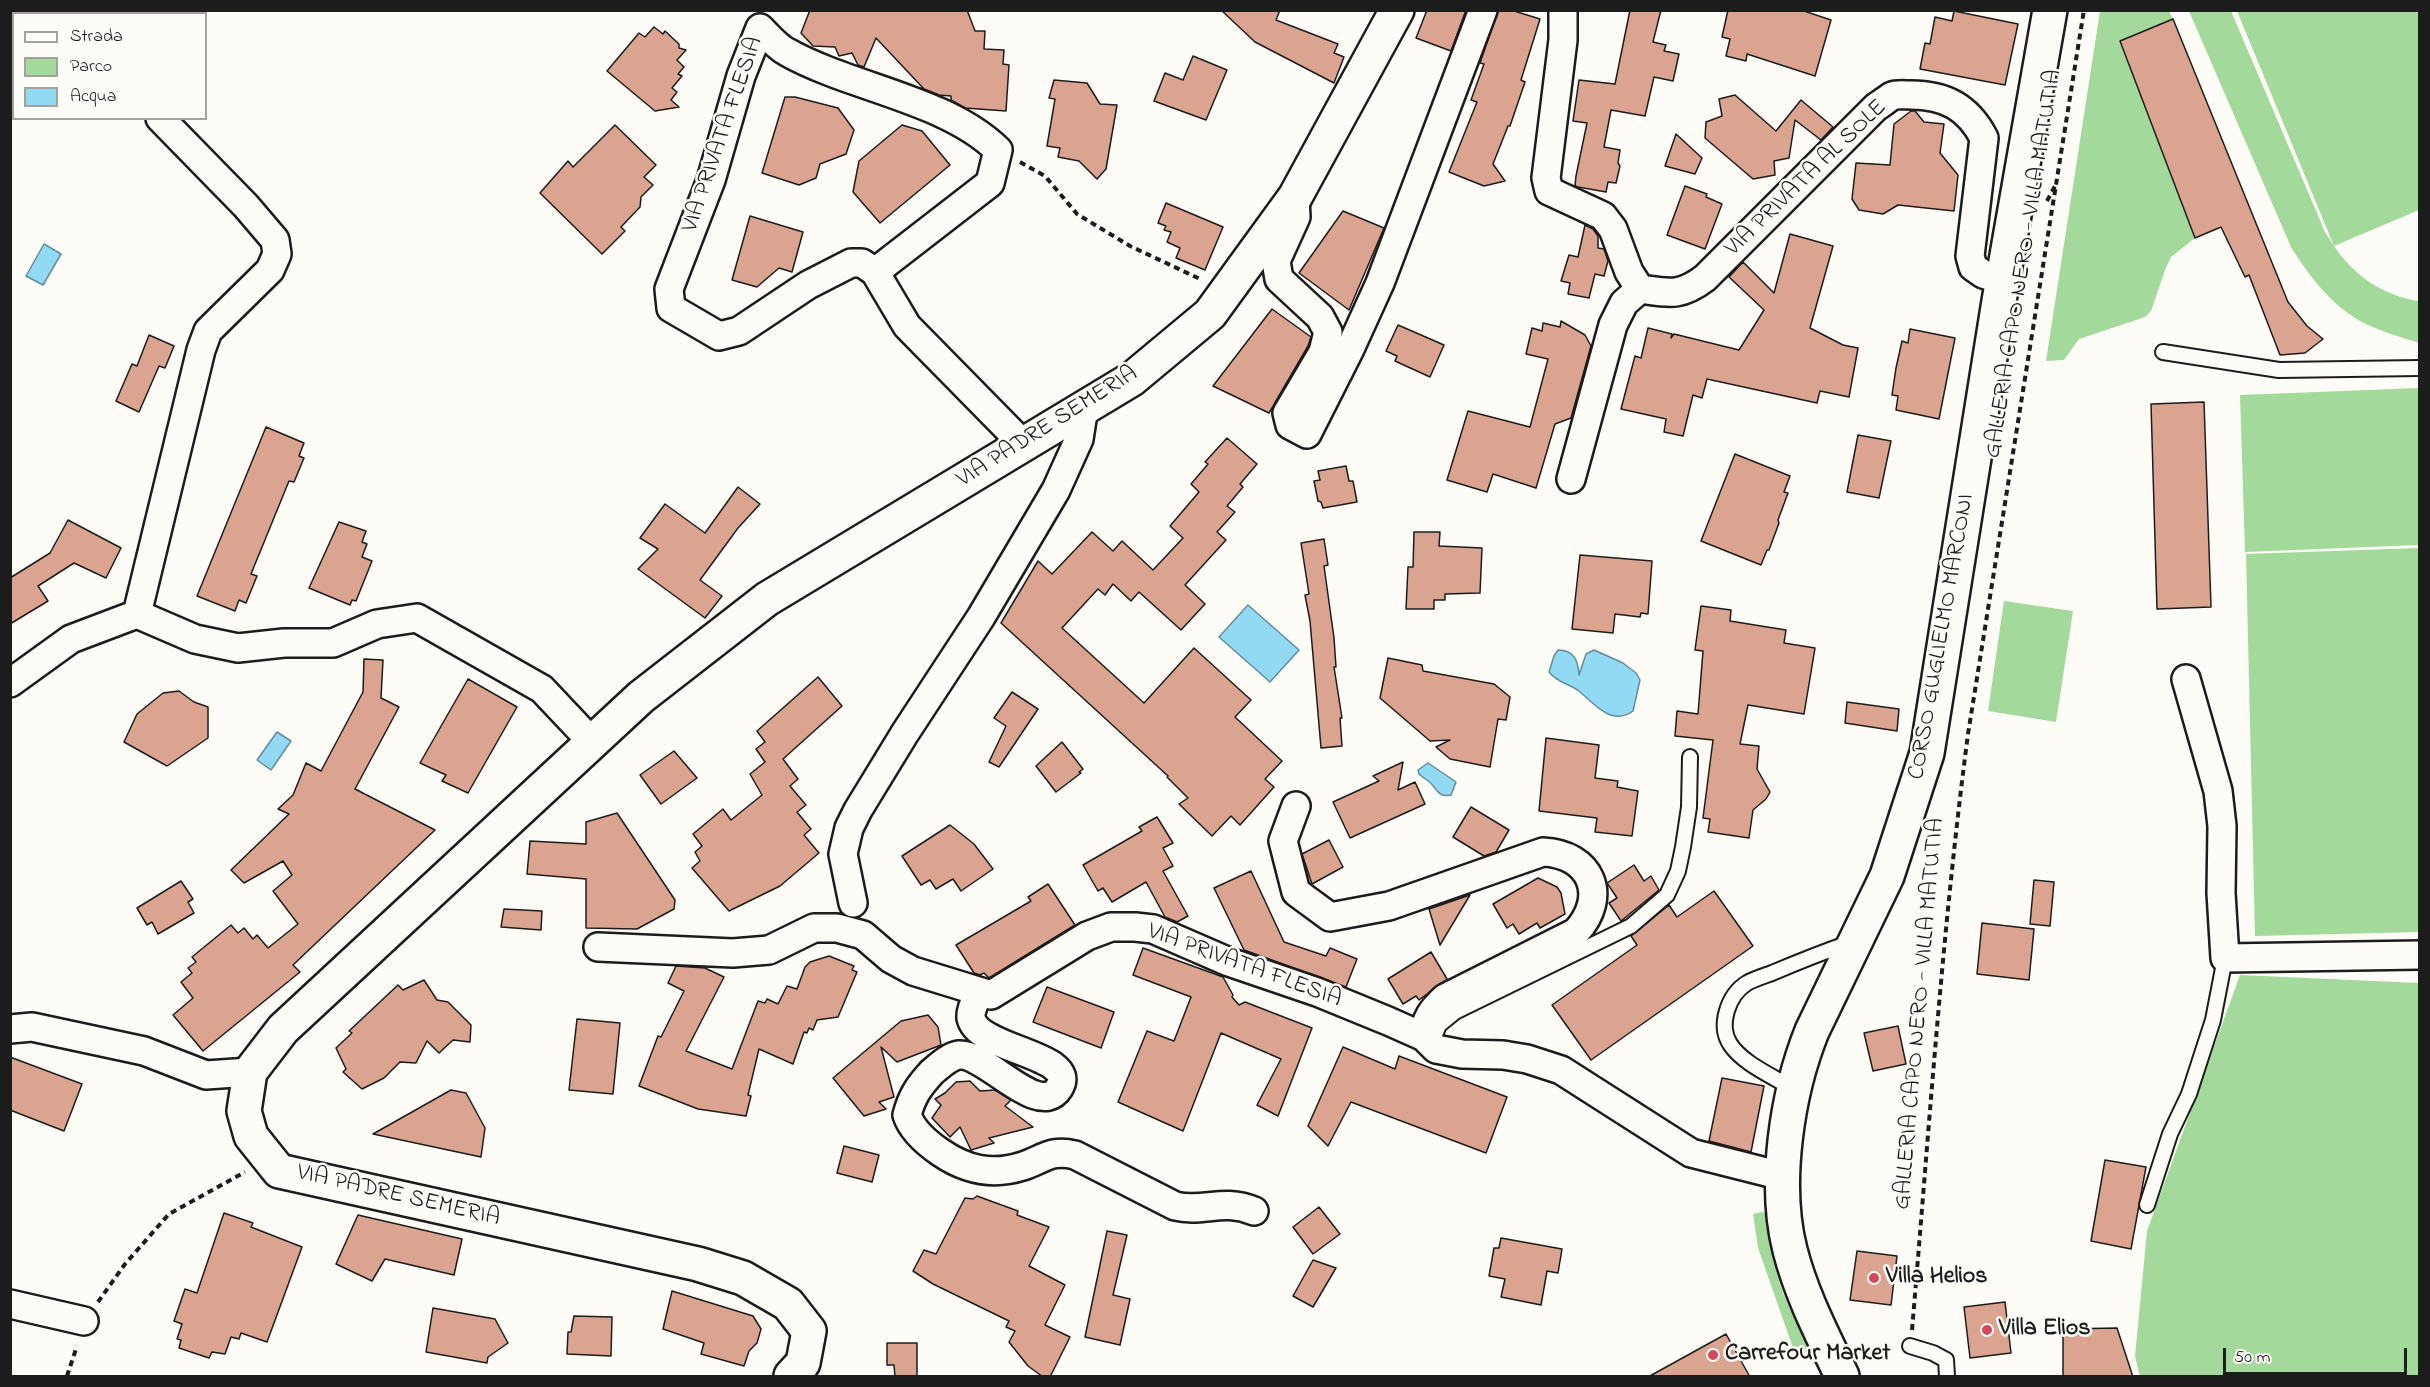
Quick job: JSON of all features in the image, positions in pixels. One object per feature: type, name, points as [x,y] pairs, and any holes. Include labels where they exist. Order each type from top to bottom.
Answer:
[{"type":"main road","name":"VIA PADRE SEMERIA","points":[[791,1377],[804,1362],[809,1331],[788,1304],[742,1278],[686,1262],[279,1171],[251,1136],[244,1111],[250,1072],[283,1029],[641,697],[767,599],[1132,379],[1210,314],[1295,197],[1397,10]]},
{"type":"main road","name":"CORSO GUGLIELMO MARCONI","points":[[1842,1377],[1813,1312],[1790,1251],[1781,1201],[1793,1089],[1812,1031],[1887,876],[1927,753],[2003,280],[2050,10]]},
{"type":"street","points":[[1295,197],[1296,217],[1276,261],[1279,279],[1320,317],[1328,332],[1323,352],[1287,413],[1290,425],[1307,434],[1380,284],[1483,10]]},
{"type":"street","points":[[1563,10],[1563,40],[1546,178],[1550,191],[1603,216],[1613,229],[1629,272],[1640,289],[1624,303],[1612,325],[1571,479]]},
{"type":"street","name":"VIA PRIVATA FLESIA","points":[[875,272],[862,263],[851,263],[807,285],[739,331],[719,336],[671,308],[669,289],[711,180],[741,76],[760,28],[785,51],[828,71],[936,112],[984,136],[998,150]]},
{"type":"street","name":"VIA PRIVATA AL SOLE","points":[[1640,289],[1673,293],[1690,289],[1876,107],[1893,96],[1926,95],[1942,98],[1957,107],[1976,123],[1984,138],[1970,256],[1975,268],[1983,274],[2003,280]]},
{"type":"street","points":[[137,614],[201,350],[208,331],[270,270],[277,254],[274,240],[253,214],[162,120]]},
{"type":"street","points":[[998,150],[990,183],[875,272],[907,326],[1023,444]]},
{"type":"street","points":[[854,903],[843,854],[849,828],[905,734],[981,618],[1056,490],[1079,439],[1084,407]]},
{"type":"street","points":[[10,682],[71,639],[137,614],[195,639],[238,648],[284,643],[333,643],[377,624],[417,618],[542,689],[592,742]]},
{"type":"street","points":[[2186,679],[2218,792],[2222,826],[2225,958],[2420,955]]},
{"type":"street","points":[[1296,806],[1283,841],[1296,892],[1329,917],[1389,906],[1543,852],[1557,852],[1571,858],[1582,867],[1590,879],[1593,893],[1592,908],[1586,921],[1576,932],[1445,998],[1432,1010],[1425,1023],[1430,1043]]},
{"type":"street","name":"VIA PRIVATA FLESIA","points":[[979,992],[991,995],[1087,936],[1111,927],[1153,929],[1229,962],[1317,992],[1430,1043],[1462,1054],[1503,1055],[1527,1059],[1561,1070],[1691,1153],[1782,1176]]},
{"type":"street","points":[[598,947],[733,953],[769,950],[814,928],[837,928],[863,935],[891,959],[913,971],[979,992],[971,1019],[983,1036],[1053,1064],[1061,1076],[1058,1090],[1050,1096],[1036,1096],[973,1058],[957,1055],[940,1065],[917,1087],[907,1115],[914,1128],[933,1147],[954,1162],[980,1171],[1000,1172],[1023,1166],[1060,1151],[1075,1155],[1175,1206],[1190,1208],[1226,1204],[1241,1205],[1254,1210]]},
{"type":"street","points":[[10,1029],[32,1027],[144,1051],[206,1076],[250,1072]]},
{"type":"street","points":[[10,1304],[84,1321]]},
{"type":"lane","points":[[2163,352],[2279,370],[2420,368]]},
{"type":"lane","points":[[1430,1043],[1433,1041],[1436,1030],[1449,1016],[1631,926],[1667,895],[1678,871],[1683,848],[1689,807],[1690,758]]},
{"type":"lane","points":[[1793,1089],[1743,1058],[1729,1043],[1724,1028],[1726,1013],[1746,984],[1857,941]]},
{"type":"lane","points":[[2147,1205],[2170,1134],[2188,1094],[2213,1020],[2225,958]]},
{"type":"lane","points":[[1910,1346],[1933,1353],[1946,1360],[1947,1377]]},
{"type":"path","name":"GALLERIA CAPO NERO - VILLA MATUTIA","points":[[1910,1346],[1943,950],[1965,755],[2084,10]]},
{"type":"path","points":[[998,150],[1045,176],[1077,214],[1130,246],[1228,292]]},
{"type":"path","points":[[67,1377],[84,1321],[124,1264],[169,1214],[220,1184],[252,1169]]},
{"type":"green space","points":[[2100,11],[2169,11],[2173,19],[2120,42],[2195,238],[2171,257],[2151,311],[2145,317],[2079,339],[2064,360],[2046,361]]},
{"type":"green space","points":[[2189,11],[2231,11],[2325,232],[2342,257],[2360,275],[2394,295],[2419,301],[2419,343],[2390,334],[2351,315],[2322,289],[2305,269],[2291,247]]},
{"type":"green space","points":[[2237,11],[2419,11],[2419,210],[2334,246]]},
{"type":"green space","points":[[2419,388],[2419,545],[2245,552],[2240,395]]},
{"type":"green space","points":[[2419,548],[2419,932],[2255,936],[2246,554]]},
{"type":"green space","points":[[2004,601],[2073,611],[2056,722],[1988,711]]},
{"type":"green space","points":[[2240,975],[2419,983],[2419,1376],[2140,1376],[2135,1356],[2147,1231]]},
{"type":"green space","points":[[1766,1213],[1771,1250],[1780,1283],[1793,1315],[1811,1348],[1801,1356],[1793,1348],[1758,1248],[1753,1214]]},
{"type":"water","points":[[44,244],[61,254],[43,285],[26,276]]},
{"type":"water","points":[[1248,605],[1299,650],[1270,682],[1219,637]]},
{"type":"water","points":[[1558,650],[1568,652],[1574,657],[1579,675],[1586,654],[1594,650],[1623,663],[1636,673],[1640,680],[1633,711],[1617,716],[1609,714],[1576,689],[1555,678],[1549,672]]},
{"type":"water","points":[[277,732],[291,741],[271,770],[257,760]]},
{"type":"water","points":[[1428,763],[1456,782],[1451,795],[1443,795],[1419,774],[1418,770]]},
{"type":"building","points":[[810,10],[967,10],[975,31],[985,31],[984,49],[1004,50],[1003,64],[1009,65],[1006,111],[965,108],[951,100],[951,96],[939,95],[924,89],[876,38],[864,67],[858,65],[852,53],[839,56],[835,47],[813,46],[801,33]]},
{"type":"building","points":[[1221,10],[1280,10],[1276,20],[1338,44],[1334,53],[1344,57],[1334,83],[1255,42]]},
{"type":"building","points":[[1427,10],[1466,10],[1451,51],[1416,38]]},
{"type":"building","points":[[1498,10],[1511,10],[1540,19],[1521,80],[1525,82],[1510,126],[1508,126],[1493,164],[1505,181],[1484,186],[1449,172],[1477,102],[1471,100],[1484,64],[1480,63]]},
{"type":"building","points":[[1630,10],[1661,10],[1653,42],[1666,45],[1664,51],[1679,54],[1673,81],[1654,77],[1645,116],[1611,110],[1604,147],[1620,150],[1618,163],[1620,166],[1616,183],[1608,182],[1606,192],[1578,187],[1575,186],[1576,176],[1587,123],[1573,121],[1579,80],[1615,84]]},
{"type":"building","points":[[1728,10],[1801,10],[1831,20],[1815,76],[1747,54],[1746,61],[1726,56],[1730,39],[1722,37]]},
{"type":"building","points":[[1954,11],[2018,24],[2005,85],[1920,69],[1925,43],[1930,44],[1935,17],[1952,21]]},
{"type":"building","points":[[2173,19],[2288,302],[2307,326],[2323,339],[2305,353],[2280,355],[2249,275],[2245,277],[2221,227],[2195,238],[2120,41]]},
{"type":"building","points":[[654,27],[663,34],[665,31],[679,44],[679,48],[686,50],[677,60],[684,67],[678,74],[682,76],[672,88],[677,92],[671,100],[679,107],[655,111],[607,71],[639,33],[645,37]]},
{"type":"building","points":[[1193,56],[1227,70],[1206,120],[1154,101],[1165,73],[1183,80]]},
{"type":"building","points":[[1054,80],[1087,83],[1100,104],[1117,105],[1106,169],[1097,179],[1079,161],[1058,157],[1060,148],[1047,146],[1055,99],[1049,98]]},
{"type":"building","points":[[1735,95],[1776,131],[1801,100],[1833,127],[1821,140],[1795,120],[1789,158],[1774,161],[1775,175],[1753,179],[1705,138],[1706,122],[1722,116],[1719,99]]},
{"type":"building","points":[[785,97],[795,97],[838,108],[854,130],[846,154],[820,164],[816,178],[799,185],[762,173]]},
{"type":"building","points":[[1911,111],[1915,111],[1924,122],[1944,124],[1940,153],[1958,175],[1954,211],[1898,205],[1883,214],[1859,210],[1852,199],[1856,163],[1890,165],[1894,124]]},
{"type":"building","points":[[615,125],[656,165],[644,177],[653,185],[641,197],[640,207],[621,227],[625,231],[602,254],[540,193],[568,161],[573,167]]},
{"type":"building","points":[[902,125],[922,131],[950,165],[880,223],[853,192],[859,161]]},
{"type":"building","points":[[1676,134],[1702,158],[1695,174],[1665,166]]},
{"type":"building","points":[[1685,186],[1707,194],[1706,197],[1722,204],[1705,249],[1667,235]]},
{"type":"building","points":[[1166,203],[1223,227],[1205,270],[1176,258],[1180,248],[1167,242],[1171,232],[1164,230],[1166,226],[1158,223]]},
{"type":"building","points":[[1343,211],[1384,228],[1349,310],[1299,273]]},
{"type":"building","points":[[750,216],[803,232],[792,272],[779,268],[757,287],[732,280]]},
{"type":"building","points":[[1585,225],[1593,229],[1598,236],[1598,248],[1604,249],[1608,261],[1604,276],[1595,274],[1589,298],[1568,294],[1570,283],[1561,281],[1569,255],[1578,257]]},
{"type":"building","points":[[1790,234],[1833,246],[1810,328],[1843,345],[1858,348],[1849,397],[1820,391],[1817,403],[1707,379],[1702,398],[1693,395],[1683,436],[1664,432],[1666,419],[1621,409],[1635,356],[1641,358],[1648,328],[1672,334],[1671,338],[1674,334],[1739,350],[1764,310],[1729,277],[1743,262],[1774,293]]},
{"type":"building","points":[[1272,309],[1311,337],[1269,413],[1213,386]]},
{"type":"building","points":[[1561,321],[1585,335],[1591,346],[1571,418],[1555,424],[1536,488],[1493,474],[1487,492],[1447,480],[1468,411],[1530,427],[1548,359],[1526,354],[1532,328],[1542,331],[1543,323],[1560,327]]},
{"type":"building","points":[[1398,325],[1444,345],[1430,377],[1395,361],[1397,356],[1386,351]]},
{"type":"building","points":[[1910,329],[1955,338],[1939,419],[1896,410],[1898,396],[1892,395],[1896,368],[1902,341],[1908,343]]},
{"type":"building","points":[[149,335],[174,346],[165,368],[159,366],[139,412],[116,401],[132,364],[137,366]]},
{"type":"building","points":[[2204,402],[2211,607],[2157,609],[2151,404]]},
{"type":"building","points":[[266,427],[304,443],[299,456],[304,458],[294,482],[289,481],[251,574],[257,576],[246,603],[239,600],[235,611],[197,596]]},
{"type":"building","points":[[1858,435],[1891,441],[1879,498],[1847,492]]},
{"type":"building","points":[[1227,438],[1257,464],[1240,484],[1243,487],[1227,506],[1235,512],[1217,532],[1226,540],[1185,585],[1205,604],[1181,630],[1139,592],[1131,601],[1113,584],[1105,595],[1098,589],[1062,628],[1144,703],[1194,648],[1251,700],[1235,717],[1282,761],[1265,779],[1274,787],[1240,825],[1231,816],[1212,836],[1179,804],[1188,798],[1168,776],[1001,623],[1038,561],[1052,574],[1092,532],[1113,551],[1122,541],[1153,570],[1183,538],[1170,526],[1199,492],[1191,484],[1208,464],[1205,462]]},
{"type":"building","points":[[1735,454],[1790,476],[1784,492],[1788,493],[1778,520],[1779,523],[1761,565],[1701,541]]},
{"type":"building","points":[[1346,466],[1349,481],[1353,481],[1357,502],[1323,508],[1321,502],[1318,501],[1314,481],[1320,480],[1318,471]]},
{"type":"building","points":[[738,487],[760,504],[738,528],[700,580],[722,596],[705,618],[638,569],[658,549],[640,538],[665,504],[705,533]]},
{"type":"building","points":[[68,520],[121,548],[106,578],[74,563],[38,586],[48,601],[10,624],[10,578],[50,553]]},
{"type":"building","points":[[339,522],[366,531],[362,542],[367,544],[362,557],[372,561],[356,601],[352,600],[350,605],[309,588]]},
{"type":"building","points":[[1414,532],[1440,532],[1439,546],[1482,548],[1480,593],[1445,594],[1445,600],[1434,600],[1434,609],[1406,609],[1408,567],[1413,567]]},
{"type":"building","points":[[1324,539],[1328,565],[1324,566],[1334,638],[1336,667],[1334,667],[1342,718],[1340,718],[1342,746],[1321,748],[1310,621],[1305,595],[1309,594],[1301,543]]},
{"type":"building","points":[[1580,555],[1652,561],[1648,614],[1641,613],[1640,617],[1615,614],[1613,633],[1572,629]]},
{"type":"building","points":[[1701,606],[1731,610],[1730,621],[1786,630],[1784,643],[1815,648],[1804,714],[1748,705],[1740,744],[1759,746],[1757,769],[1770,792],[1766,799],[1753,810],[1749,838],[1708,832],[1710,819],[1703,818],[1713,740],[1675,736],[1677,711],[1698,714],[1703,651],[1695,650]]},
{"type":"building","points":[[1388,658],[1422,665],[1423,671],[1494,684],[1510,697],[1506,720],[1498,719],[1490,767],[1450,759],[1436,747],[1450,740],[1430,741],[1380,698]]},
{"type":"building","points":[[364,659],[383,660],[381,698],[399,707],[355,789],[435,830],[293,965],[300,972],[203,1051],[173,1015],[193,998],[181,982],[192,973],[188,968],[196,962],[192,957],[231,925],[238,933],[244,928],[253,939],[257,935],[268,948],[298,924],[273,891],[292,875],[283,861],[244,883],[231,870],[289,814],[278,809],[293,795],[306,763],[321,771],[363,692]]},
{"type":"building","points":[[818,677],[842,706],[783,759],[798,779],[790,786],[806,805],[797,812],[811,829],[804,835],[819,853],[780,886],[729,911],[692,868],[700,861],[695,852],[702,846],[693,834],[723,809],[731,820],[762,795],[750,774],[765,762],[756,749],[765,742],[757,731]]},
{"type":"building","points":[[468,679],[517,707],[468,793],[442,781],[446,775],[420,763]]},
{"type":"building","points":[[179,691],[194,702],[208,707],[208,738],[167,766],[124,742],[137,714],[163,693]]},
{"type":"building","points":[[1012,692],[1038,709],[999,767],[989,762],[1006,726],[994,718]]},
{"type":"building","points":[[1847,702],[1899,709],[1897,731],[1845,723]]},
{"type":"building","points":[[1546,738],[1599,745],[1595,778],[1618,781],[1617,787],[1638,791],[1632,836],[1595,832],[1597,818],[1539,811]]},
{"type":"building","points":[[1062,742],[1083,769],[1056,792],[1036,766]]},
{"type":"building","points":[[674,751],[697,778],[661,804],[640,775]]},
{"type":"building","points":[[1403,762],[1398,790],[1415,782],[1425,804],[1350,838],[1333,802],[1379,781],[1373,776]]},
{"type":"building","points":[[1471,807],[1509,830],[1496,852],[1484,856],[1453,837]]},
{"type":"building","points":[[617,813],[675,900],[674,909],[637,929],[586,928],[586,879],[527,874],[530,841],[586,844],[586,822]]},
{"type":"building","points":[[1157,817],[1173,843],[1163,848],[1173,866],[1163,871],[1188,916],[1177,922],[1165,917],[1146,882],[1112,902],[1103,888],[1098,891],[1083,865],[1142,831],[1139,827]]},
{"type":"building","points":[[950,825],[974,844],[993,869],[961,891],[953,879],[936,889],[930,880],[921,885],[902,856]]},
{"type":"building","points":[[1329,840],[1343,867],[1312,884],[1302,854]]},
{"type":"building","points":[[1634,865],[1644,881],[1651,876],[1659,890],[1621,921],[1609,903],[1617,898],[1607,883]]},
{"type":"building","points":[[1251,871],[1284,942],[1326,956],[1330,948],[1357,959],[1346,987],[1244,950],[1214,888]]},
{"type":"building","points":[[1538,878],[1557,887],[1561,893],[1565,914],[1540,928],[1537,923],[1519,934],[1513,924],[1507,928],[1493,904]]},
{"type":"building","points":[[2034,880],[2054,882],[2050,926],[2030,924]]},
{"type":"building","points":[[181,881],[193,899],[188,902],[194,913],[158,934],[152,922],[147,925],[137,908]]},
{"type":"building","points":[[1048,884],[1075,925],[989,978],[984,973],[980,975],[974,973],[956,945],[1031,901],[1028,897]]},
{"type":"building","points":[[1714,891],[1753,946],[1591,1060],[1552,1005],[1637,945],[1631,936],[1669,905],[1677,917]]},
{"type":"building","points":[[1470,895],[1440,945],[1429,909]]},
{"type":"building","points":[[504,909],[542,911],[541,930],[501,927]]},
{"type":"building","points":[[1982,923],[2034,929],[2029,980],[1977,974]]},
{"type":"building","points":[[1143,948],[1223,977],[1232,997],[1239,1005],[1245,1002],[1312,1028],[1278,1116],[1257,1105],[1281,1059],[1221,1033],[1183,1131],[1118,1102],[1147,1031],[1174,1041],[1191,997],[1133,975]]},
{"type":"building","points":[[1431,952],[1447,979],[1419,1000],[1416,996],[1403,1004],[1388,979]]},
{"type":"building","points":[[829,956],[854,966],[852,970],[857,972],[838,1017],[817,1020],[813,1030],[809,1028],[807,1033],[804,1032],[793,1064],[759,1049],[748,1095],[751,1096],[746,1116],[698,1109],[639,1086],[658,1036],[661,1037],[684,991],[668,983],[676,966],[705,968],[724,977],[686,1051],[732,1069],[758,1001],[765,1003],[767,999],[778,1004],[787,986],[797,989],[805,967],[810,962]]},
{"type":"building","points":[[424,980],[437,1000],[448,1002],[471,1025],[470,1042],[453,1040],[439,1053],[427,1041],[416,1063],[400,1062],[384,1078],[362,1089],[343,1072],[346,1069],[336,1048],[352,1033],[349,1031],[398,985],[403,990]]},
{"type":"building","points":[[1047,987],[1114,1012],[1101,1048],[1033,1022]]},
{"type":"building","points":[[928,1015],[938,1027],[941,1045],[897,1062],[881,1047],[894,1097],[879,1102],[886,1109],[864,1116],[833,1078],[901,1021]]},
{"type":"building","points":[[577,1019],[620,1023],[613,1094],[569,1090]]},
{"type":"building","points":[[1898,1026],[1906,1064],[1873,1071],[1864,1033]]},
{"type":"building","points":[[1343,1047],[1395,1069],[1399,1056],[1507,1097],[1486,1153],[1351,1102],[1328,1146],[1308,1126]]},
{"type":"building","points":[[10,1057],[82,1084],[64,1131],[10,1110]]},
{"type":"building","points":[[1722,1078],[1764,1086],[1751,1152],[1709,1141]]},
{"type":"building","points":[[970,1081],[980,1091],[995,1090],[1011,1100],[1005,1106],[1033,1127],[989,1138],[994,1143],[971,1150],[960,1127],[950,1137],[932,1118],[941,1105],[935,1099],[956,1082]]},
{"type":"building","points":[[451,1090],[466,1093],[485,1128],[481,1157],[373,1134]]},
{"type":"building","points":[[844,1146],[879,1155],[872,1182],[837,1173]]},
{"type":"building","points":[[2105,1160],[2146,1167],[2131,1249],[2091,1241]]},
{"type":"building","points":[[977,1196],[1018,1211],[1017,1215],[1049,1227],[1029,1266],[1065,1285],[1045,1325],[1070,1337],[1050,1377],[1043,1377],[1028,1366],[1009,1342],[1015,1331],[1006,1327],[1009,1321],[933,1284],[913,1271],[924,1250],[936,1254],[965,1198],[973,1199]]},
{"type":"building","points":[[1319,1207],[1340,1234],[1313,1254],[1293,1227]]},
{"type":"building","points":[[224,1213],[253,1223],[251,1227],[302,1247],[267,1342],[241,1333],[239,1339],[231,1337],[225,1354],[212,1352],[209,1358],[179,1348],[181,1340],[177,1339],[182,1324],[174,1321],[185,1289],[197,1293]]},
{"type":"building","points":[[358,1215],[462,1239],[454,1275],[385,1259],[372,1281],[336,1264]]},
{"type":"building","points":[[1107,1231],[1127,1235],[1113,1295],[1130,1299],[1120,1345],[1085,1337]]},
{"type":"building","points":[[1501,1238],[1562,1249],[1558,1273],[1547,1271],[1541,1305],[1501,1297],[1505,1279],[1489,1276],[1494,1248],[1499,1248]]},
{"type":"building","name":"Villa Helios","points":[[1857,1251],[1897,1256],[1891,1305],[1850,1300]]},
{"type":"building","points":[[1313,1260],[1336,1268],[1313,1307],[1293,1296]]},
{"type":"building","points":[[672,1291],[753,1316],[761,1329],[757,1343],[749,1351],[744,1366],[701,1354],[704,1343],[663,1329]]},
{"type":"building","name":"Villa Elios","points":[[2005,1302],[2011,1353],[1970,1358],[1964,1307]]},
{"type":"building","points":[[433,1308],[495,1319],[508,1343],[488,1357],[487,1363],[426,1352]]},
{"type":"building","points":[[574,1316],[612,1317],[611,1356],[567,1354],[568,1332],[571,1332]]},
{"type":"building","points":[[2117,1328],[2133,1377],[2063,1377],[2063,1329]]},
{"type":"building","name":"Carrefour Market","points":[[1726,1334],[1750,1377],[1648,1377]]},
{"type":"building","points":[[887,1343],[917,1343],[917,1377],[895,1377],[894,1365],[887,1365]]},
{"type":"place","name":"Villa Helios","points":[[1874,1278]]},
{"type":"place","name":"Villa Elios","points":[[1987,1330]]},
{"type":"place","name":"Carrefour Market","points":[[1713,1355]]}]
